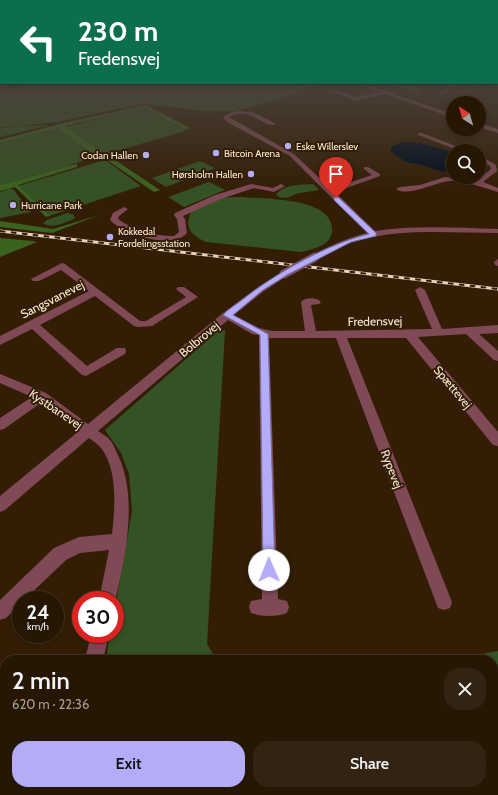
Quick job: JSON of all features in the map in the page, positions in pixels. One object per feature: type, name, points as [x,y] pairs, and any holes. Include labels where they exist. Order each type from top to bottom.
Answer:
[{"type":"street","points":[[227,118],[229,121],[292,155],[374,235]]},
{"type":"street","points":[[261,118],[273,124]]},
{"type":"street","points":[[486,127],[498,131]]},
{"type":"street","points":[[420,134],[447,144]]},
{"type":"street","points":[[486,161],[493,165],[495,170],[486,177]]},
{"type":"street","points":[[329,192],[378,174],[366,168]]},
{"type":"street","points":[[400,189],[421,187],[446,179]]},
{"type":"street","points":[[481,184],[498,190]]},
{"type":"street","points":[[124,209],[116,214],[114,220],[130,230],[145,235],[176,238],[183,233],[181,219],[178,214],[218,197],[254,186],[272,192]]},
{"type":"street","name":"Bolbrovej","points":[[0,505],[227,315],[260,289],[284,274],[349,241],[374,235],[403,231],[495,231]]},
{"type":"street","points":[[495,231],[498,239]]},
{"type":"street","name":"Sangsvanevej","points":[[36,279],[62,266],[138,324],[143,325],[148,324],[193,297],[182,289]]},
{"type":"street","points":[[420,290],[438,332]]},
{"type":"street","name":"Sangsvanevej","points":[[2,338],[95,292]]},
{"type":"street","points":[[311,335],[306,302],[316,302]]},
{"type":"street","name":"Fredensvej","points":[[227,315],[264,334],[272,335],[409,334],[498,329]]},
{"type":"street","points":[[33,324],[86,372],[121,351]]},
{"type":"street","points":[[469,331],[498,357]]},
{"type":"street","points":[[264,334],[269,607]]},
{"type":"street","name":"Spættevej","points":[[409,334],[498,441]]},
{"type":"street","name":"Rypevej","points":[[340,335],[444,602]]},
{"type":"street","name":"Kystbanevej","points":[[0,378],[42,396],[106,444],[116,463],[119,474],[122,500],[119,540],[109,591]]},
{"type":"street","points":[[0,425],[42,396]]},
{"type":"street","points":[[0,612],[60,554],[79,545],[119,540]]},
{"type":"street","points":[[95,655],[98,643]]},
{"type":"green space","points":[[0,118],[75,118],[57,122],[0,127]]},
{"type":"green space","points":[[86,118],[97,118],[65,126],[104,156],[99,158],[58,128],[0,143],[0,140]]},
{"type":"green space","points":[[99,118],[161,118],[185,131],[103,155],[65,127]]},
{"type":"green space","points":[[162,118],[171,118],[190,128],[184,130]]},
{"type":"green space","points":[[49,125],[0,137],[0,128]]},
{"type":"green space","points":[[58,128],[99,156],[0,186],[0,143]]},
{"type":"green space","points":[[111,154],[113,156],[112,158],[160,190],[154,192],[104,158]]},
{"type":"green space","points":[[105,160],[141,186],[49,216],[18,186]]},
{"type":"green space","points":[[200,161],[215,168],[166,187],[152,178]]},
{"type":"green space","points":[[77,164],[77,167],[18,185],[50,216],[46,217],[15,187],[0,191],[0,184],[2,185]]},
{"type":"green space","points":[[209,182],[225,190],[184,207],[168,197]]},
{"type":"green space","points":[[313,184],[319,190],[299,193],[285,198],[278,197],[279,196],[276,195],[279,191],[287,187]]},
{"type":"green space","name":"Hurricane Park","points":[[13,189],[31,212],[0,218],[0,192]]},
{"type":"green space","points":[[240,197],[296,202],[310,206],[322,212],[330,220],[332,231],[331,236],[321,246],[301,252],[206,242],[192,233],[188,225],[188,221],[192,209],[216,198]]},
{"type":"green space","points":[[67,213],[73,214],[75,218],[55,226],[46,225],[43,223],[47,220]]},
{"type":"green space","points":[[99,215],[52,233],[0,227],[0,221],[53,229]]},
{"type":"green space","points":[[0,238],[33,241],[37,242],[0,257]]},
{"type":"green space","points":[[225,330],[207,644],[214,655],[107,655],[109,643],[124,643],[124,591],[118,591],[132,511],[129,474],[121,453],[105,430],[218,331]]},
{"type":"green space","points":[[498,651],[498,655],[476,655]]},
{"type":"water","points":[[404,142],[420,143],[446,150],[446,172],[406,162],[390,151],[392,146]]},
{"type":"railway","points":[[0,231],[498,289]]},
{"type":"place","name":"Eske Willerslev","points":[[288,146]]},
{"type":"place","name":"Bitcoin Arena","points":[[216,153]]},
{"type":"place","name":"Codan Hallen","points":[[146,155]]},
{"type":"place","name":"Hørsholm Hallen","points":[[251,174]]},
{"type":"place","name":"Hurricane Park","points":[[13,205]]},
{"type":"place","name":"Kokkedal Fordelingsstation","points":[[110,237]]},
{"type":"route","points":[[269,570],[264,334],[227,315],[260,289],[284,274],[349,241],[374,235],[336,198]]}]
